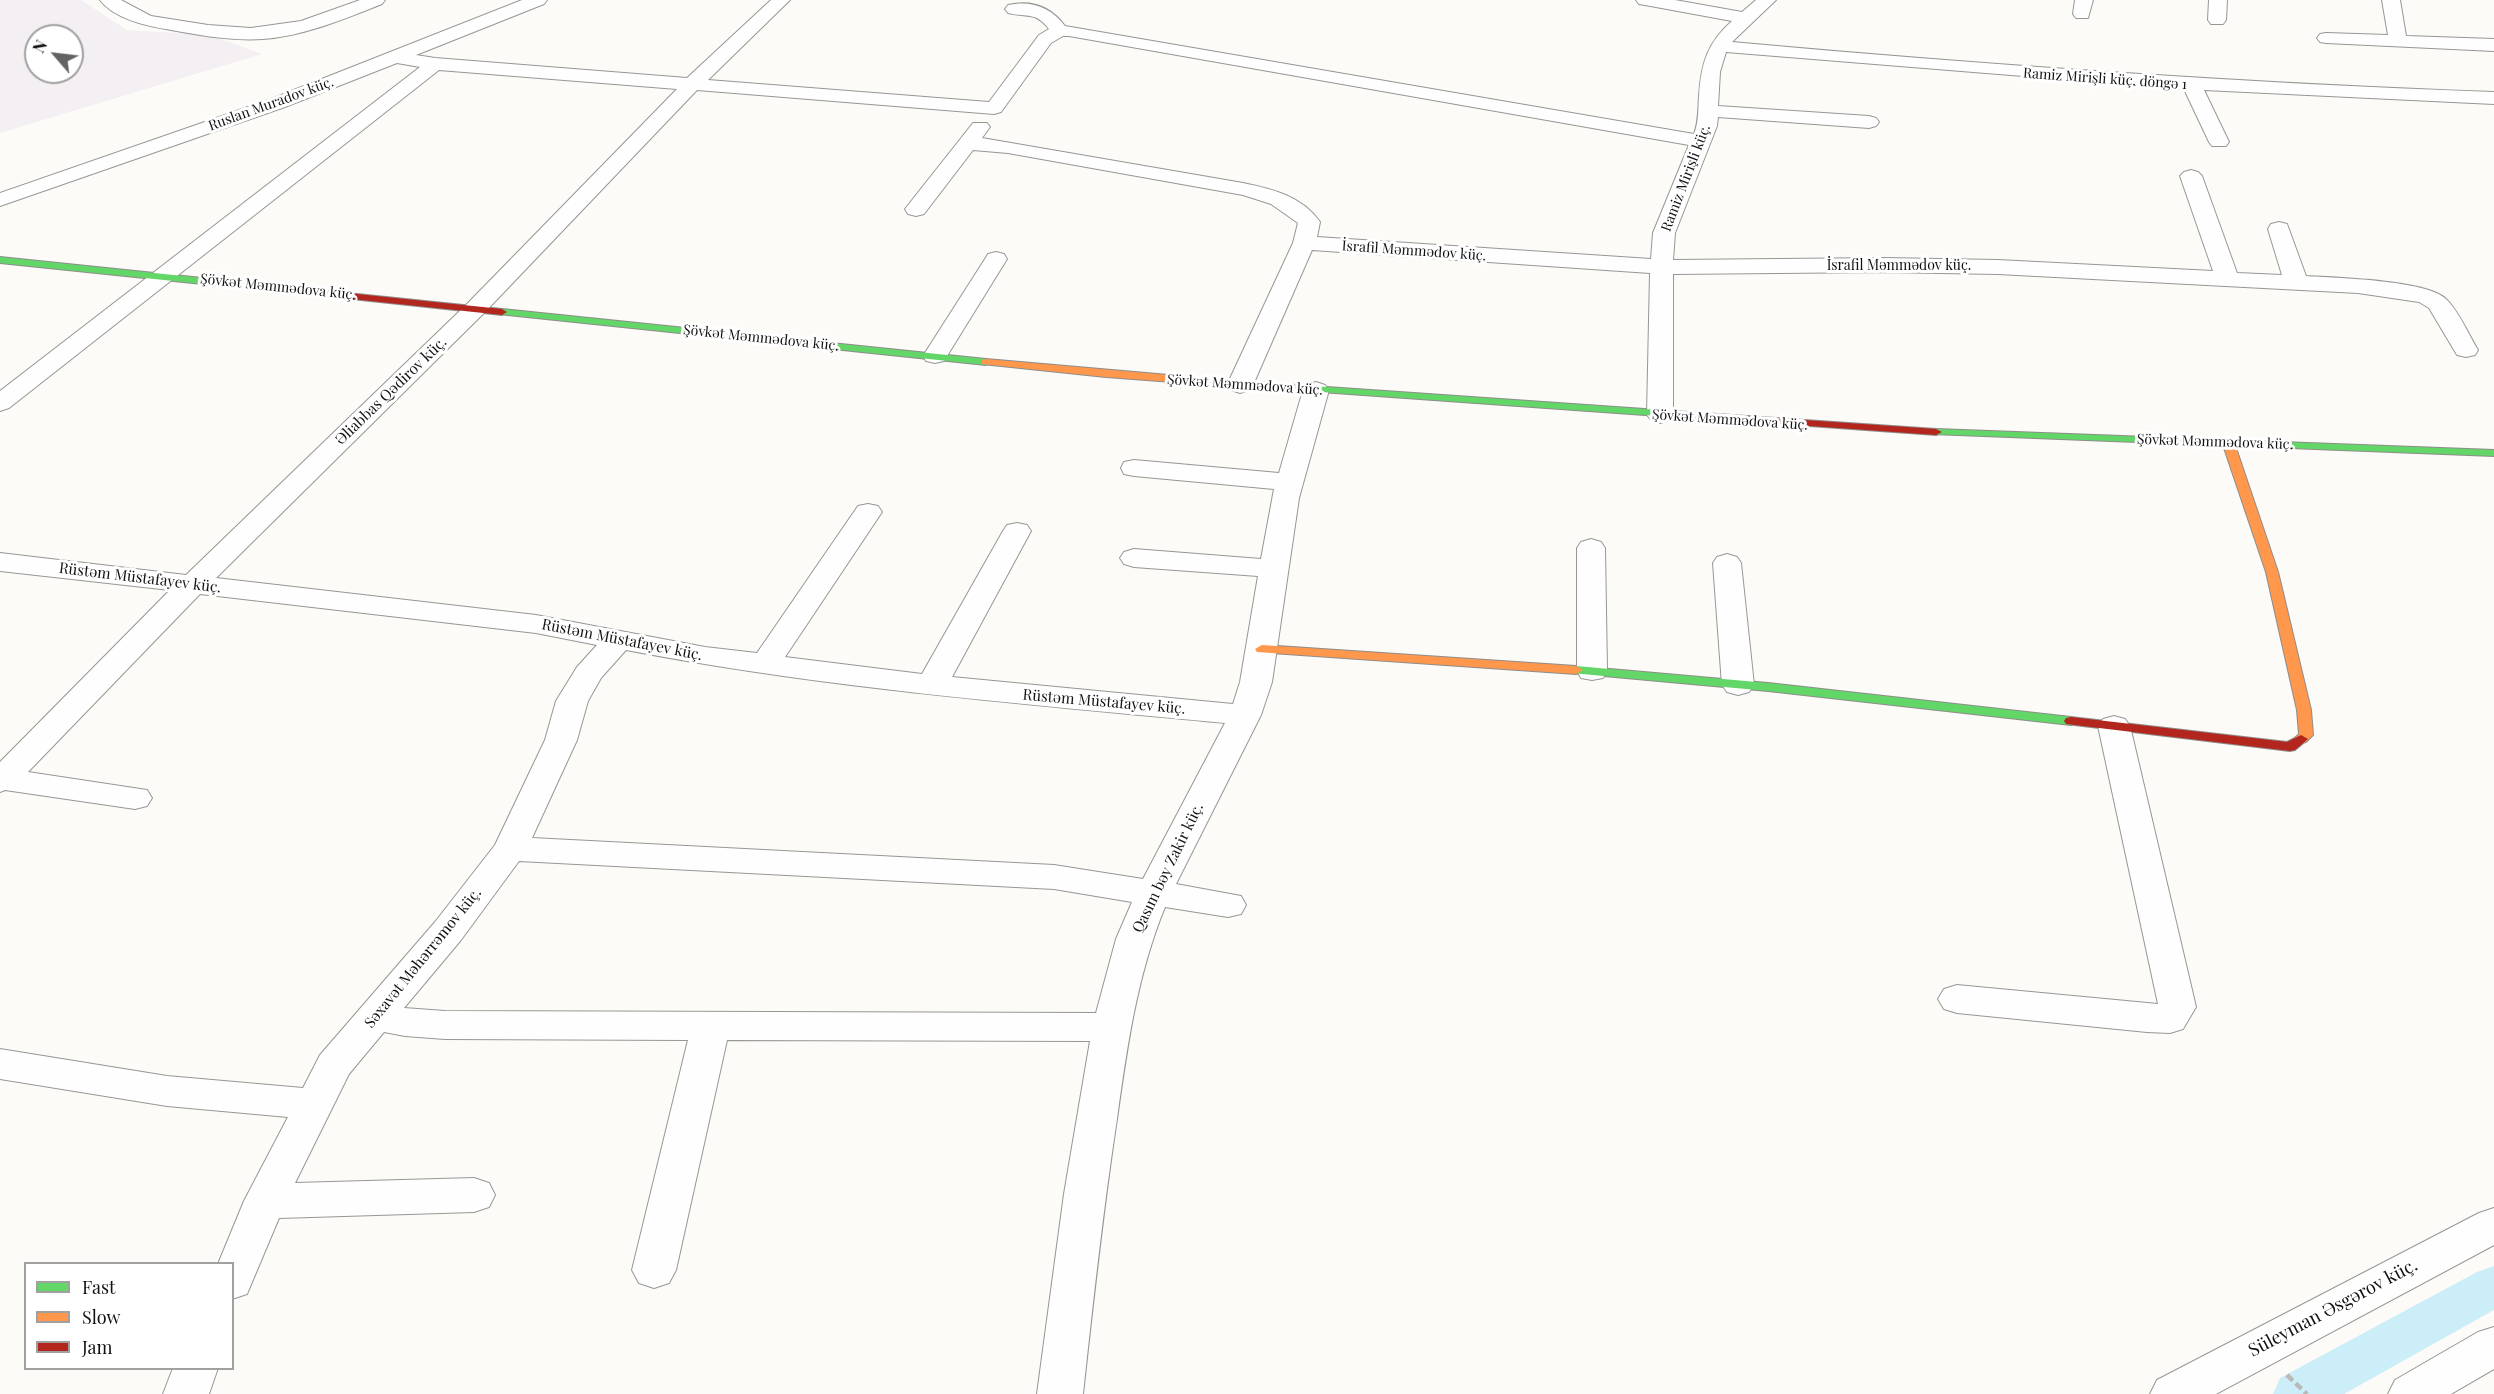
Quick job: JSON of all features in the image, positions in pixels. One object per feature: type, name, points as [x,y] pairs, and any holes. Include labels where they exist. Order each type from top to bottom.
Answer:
[{"type":"street","points":[[109,0],[139,18],[150,21],[250,34],[303,26],[376,0]]},
{"type":"street","name":"Ruslan Muradov küç.","points":[[0,200],[278,103],[538,0]]},
{"type":"street","name":"Əliabbas Qədirov küç.","points":[[1,780],[193,584],[476,308],[692,84],[781,0]]},
{"type":"street","points":[[1645,0],[1747,18]]},
{"type":"street","points":[[1718,46],[1730,32],[1767,0]]},
{"type":"street","points":[[2217,20],[2218,0]]},
{"type":"street","points":[[2391,0],[2398,41]]},
{"type":"street","points":[[1014,9],[1038,10],[1047,13],[1060,31]]},
{"type":"street","points":[[916,209],[969,143],[1045,39],[1060,31],[1084,32],[1701,141]]},
{"type":"street","points":[[2326,38],[2494,45]]},
{"type":"street","name":"Ramiz Mirişli küç. döngə 1","points":[[1718,46],[1969,69],[2192,85],[2494,98]]},
{"type":"street","name":"Ramiz Mirişli küç.","points":[[1660,415],[1664,233],[1701,141],[1710,111],[1708,89],[1718,46]]},
{"type":"street","points":[[397,57],[435,64],[994,108]]},
{"type":"street","points":[[0,403],[435,64]]},
{"type":"street","points":[[2192,85],[2219,142]]},
{"type":"street","points":[[1710,111],[1869,122]]},
{"type":"street","points":[[969,143],[1008,147],[1270,196],[1295,208],[1309,222],[1304,243],[1240,385]]},
{"type":"street","points":[[2191,176],[2227,278]]},
{"type":"street","points":[[2278,229],[2296,282]]},
{"type":"street","name":"İsrafil Məmmədov küç.","points":[[1304,243],[1662,267],[1896,265],[2227,278],[2358,286],[2426,296],[2438,304],[2466,350]]},
{"type":"street","points":[[935,356],[996,259]]},
{"type":"street","name":"Şövkət Məmmədova küç.","points":[[0,260],[1106,374],[1240,385],[1906,431],[2494,453]]},
{"type":"street","name":"Qasım bəy Zakir küç.","points":[[1060,1394],[1085,1194],[1111,1028],[1134,939],[1154,892],[1245,716],[1256,682],[1285,498],[1316,390]]},
{"type":"street","points":[[1262,649],[1592,671],[1738,685],[2290,747],[2306,735],[2304,710],[2272,572],[2228,442]]},
{"type":"street","points":[[1134,468],[1290,482]]},
{"type":"street","points":[[764,665],[868,512]]},
{"type":"street","points":[[932,686],[1017,531]]},
{"type":"street","points":[[1591,548],[1592,671]]},
{"type":"street","points":[[1134,558],[1274,569]]},
{"type":"street","name":"Rüstəm Müstafayev küç.","points":[[0,562],[536,624],[657,648],[764,665],[932,686],[1245,716]]},
{"type":"street","points":[[1727,563],[1738,685]]},
{"type":"street","name":"Səxavət Məhərrəmov küç.","points":[[234,1276],[265,1201],[334,1065],[448,931],[510,849],[561,740],[572,701],[588,674],[619,639]]},
{"type":"street","points":[[1957,999],[2170,1019],[2177,1007],[2114,726]]},
{"type":"street","points":[[1,780],[135,798]]},
{"type":"street","points":[[510,849],[1053,877],[1228,905]]},
{"type":"street","points":[[376,1016],[405,1022],[445,1025],[1111,1028]]},
{"type":"street","points":[[654,1270],[711,1025]]},
{"type":"street","points":[[0,1064],[167,1091],[313,1104]]},
{"type":"street","points":[[265,1201],[474,1195]]},
{"type":"street","name":"Süleyman Əsgərov küç.","points":[[2173,1394],[2494,1225]]},
{"type":"street","points":[[2411,1394],[2494,1346]]},
{"type":"street","points":[[186,1394],[195,1370]]},
{"type":"shaded area","points":[[0,0],[81,0],[127,30],[210,35],[262,54],[0,133]]},
{"type":"waterway","points":[[2298,1394],[2494,1286]]},
{"type":"traffic: fast","points":[[0,260],[299,291]]},
{"type":"traffic: fast","points":[[502,312],[986,362]]},
{"type":"traffic: fast","points":[[1226,383],[1659,413]]},
{"type":"traffic: fast","points":[[1936,432],[2494,453]]},
{"type":"traffic: fast","points":[[1576,670],[1768,687],[2071,721]]},
{"type":"traffic: slow","points":[[986,362],[1226,383]]},
{"type":"traffic: slow","points":[[2228,442],[2272,572],[2304,710],[2306,735],[2301,739]]},
{"type":"traffic: slow","points":[[1262,649],[1576,670]]},
{"type":"traffic: jam","points":[[299,291],[502,312]]},
{"type":"traffic: jam","points":[[1659,413],[1936,432]]},
{"type":"traffic: jam","points":[[2071,721],[2290,747],[2301,739]]}]
